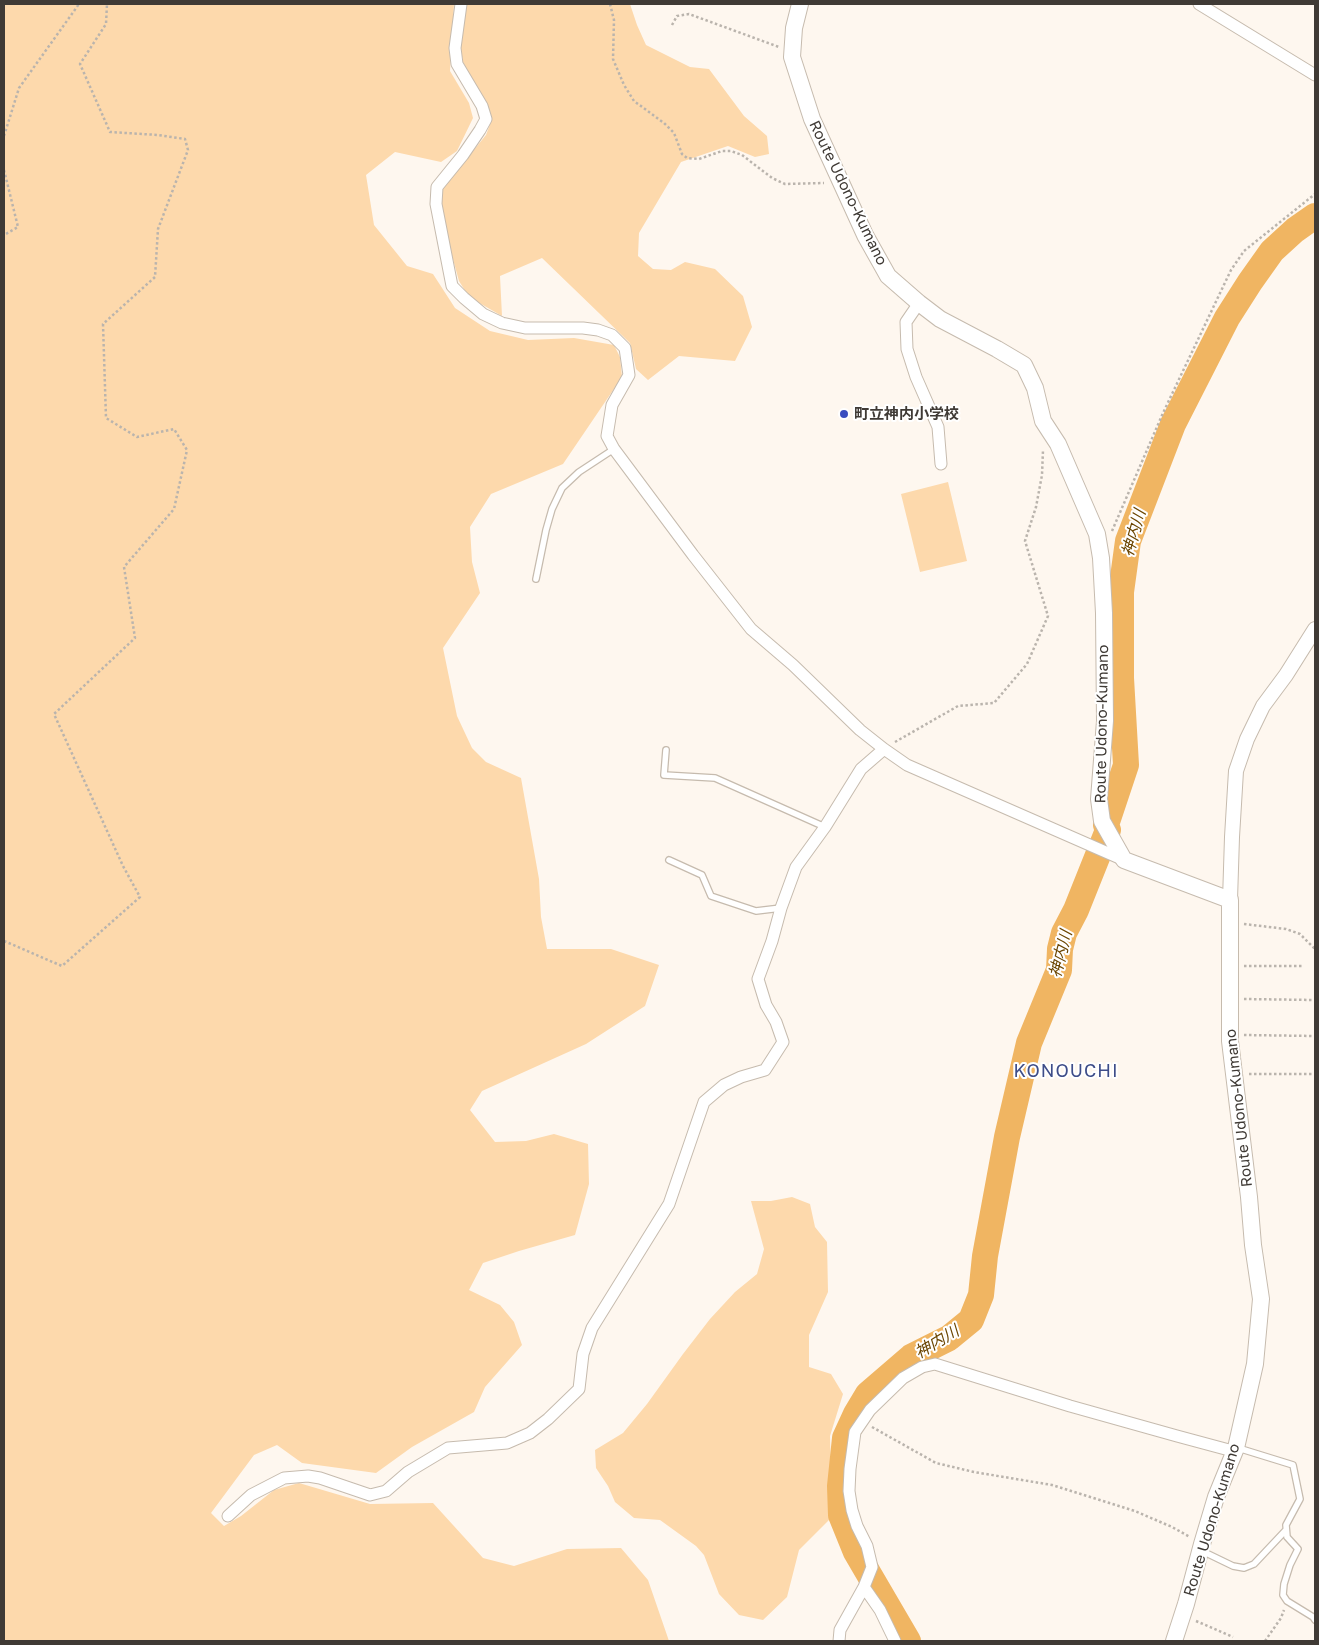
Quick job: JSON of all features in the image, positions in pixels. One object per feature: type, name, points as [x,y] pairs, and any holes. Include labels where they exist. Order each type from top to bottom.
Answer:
[{"type":"main road","name":"Route Udono-Kumano","points":[[800,4],[794,28],[792,57],[812,119],[865,235],[888,276],[920,303],[940,319],[1024,365],[1035,388],[1044,420],[1058,444],[1097,534],[1101,558],[1104,613],[1105,721],[1099,799],[1102,821],[1124,860]]},
{"type":"main road","points":[[1124,860],[1230,900]]},
{"type":"main road","name":"Route Udono-Kumano","points":[[1174,1641],[1216,1497],[1236,1448],[1255,1364],[1261,1299],[1233,1074],[1230,1035],[1230,900]]},
{"type":"street","points":[[461,4],[455,48],[457,64],[482,106],[486,119],[463,155],[437,187],[436,204],[452,286],[483,314],[502,323],[525,328],[583,328],[598,330],[612,335],[625,348],[629,375],[612,405],[607,436],[614,449],[751,629],[793,665],[860,730],[907,765],[1124,860]]},
{"type":"street","points":[[1199,4],[1315,75]]},
{"type":"street","points":[[920,303],[906,322],[908,349],[916,377],[938,427],[941,464]]},
{"type":"street","points":[[1230,900],[1236,770],[1247,738],[1264,706],[1315,628]]},
{"type":"street","points":[[228,1516],[251,1495],[284,1478],[308,1476],[320,1478],[370,1495],[386,1491],[408,1472],[448,1448],[507,1443],[530,1433],[548,1419],[579,1389],[584,1354],[592,1328],[669,1204],[704,1102],[724,1085],[741,1077],[765,1070],[783,1042],[776,1022],[766,1005],[758,979],[781,908],[796,867],[825,827],[861,769],[884,749]]},
{"type":"street","points":[[839,1641],[840,1630],[864,1587],[872,1567],[867,1546],[857,1526],[849,1492],[855,1432],[870,1410],[903,1378],[922,1367],[935,1364],[1070,1406],[1177,1436],[1229,1450],[1236,1448]]},
{"type":"street","points":[[864,1587],[880,1610],[895,1641]]},
{"type":"lane","points":[[536,579],[552,509],[562,488],[579,472],[614,449]]},
{"type":"lane","points":[[666,750],[664,775],[715,778],[825,827]]},
{"type":"lane","points":[[669,860],[702,875],[711,896],[756,911],[781,908]]},
{"type":"lane","points":[[1236,1448],[1292,1465],[1300,1498],[1286,1525],[1286,1530],[1287,1537],[1298,1550],[1290,1565],[1284,1584],[1283,1595],[1287,1602],[1315,1620]]},
{"type":"lane","points":[[1201,1547],[1233,1566],[1244,1568],[1254,1564],[1286,1530]]},
{"type":"path","points":[[4,136],[19,88],[80,4]]},
{"type":"path","points":[[4,941],[62,966],[140,897],[123,866],[54,714],[135,638],[124,566],[174,509],[187,450],[174,429],[137,437],[106,418],[103,324],[155,277],[158,229],[188,150],[185,139],[110,132],[80,64],[106,24],[107,4]]},
{"type":"path","points":[[610,4],[614,20],[613,59],[624,85],[634,101],[664,123],[674,133],[682,154],[687,158],[699,159],[722,151],[731,151],[742,154],[772,178],[785,184],[840,182]]},
{"type":"path","points":[[672,25],[677,16],[689,14],[792,52]]},
{"type":"path","points":[[4,170],[18,227],[4,235]]},
{"type":"path","points":[[1101,558],[1163,413],[1231,270],[1244,251],[1315,194]]},
{"type":"path","points":[[884,749],[958,706],[994,703],[1027,664],[1048,616],[1025,541],[1036,507],[1041,483],[1043,448]]},
{"type":"path","points":[[1230,923],[1286,929],[1300,934],[1315,949]]},
{"type":"path","points":[[1230,966],[1302,966]]},
{"type":"path","points":[[1230,999],[1315,1000]]},
{"type":"path","points":[[1230,1035],[1315,1036]]},
{"type":"path","points":[[1233,1074],[1315,1074]]},
{"type":"path","points":[[862,1421],[936,1463],[974,1472],[1052,1485],[1136,1512],[1172,1527],[1201,1547]]},
{"type":"path","points":[[1265,1641],[1281,1618],[1287,1602]]},
{"type":"path","points":[[1182,1617],[1234,1637]]},
{"type":"shaded area","points":[[4,4],[454,4],[450,71],[469,103],[473,118],[457,151],[441,162],[395,152],[366,175],[374,225],[407,266],[433,274],[455,308],[490,331],[528,340],[574,338],[614,345],[620,357],[622,377],[563,464],[491,494],[470,527],[472,562],[480,593],[443,648],[457,716],[472,748],[486,762],[521,778],[539,879],[541,917],[547,949],[611,949],[659,965],[645,1006],[586,1044],[482,1091],[470,1110],[495,1142],[526,1141],[554,1134],[588,1144],[589,1184],[575,1235],[483,1263],[469,1290],[500,1305],[514,1322],[522,1345],[485,1387],[474,1412],[412,1447],[376,1473],[302,1463],[277,1445],[254,1455],[211,1513],[224,1526],[241,1516],[274,1490],[299,1483],[370,1504],[433,1503],[483,1558],[514,1566],[567,1549],[621,1548],[648,1580],[669,1641],[4,1641]]},
{"type":"shaded area","points":[[467,4],[630,4],[646,45],[690,67],[709,69],[744,116],[767,136],[769,154],[755,157],[728,146],[681,162],[639,233],[638,256],[653,269],[671,270],[685,262],[715,269],[743,296],[752,327],[735,361],[679,356],[648,380],[636,369],[630,343],[542,258],[500,276],[502,316],[469,297],[459,281],[440,203],[442,189],[486,135],[492,119],[463,62],[460,45]]},
{"type":"shaded area","points":[[948,482],[967,561],[920,572],[901,494]]},
{"type":"shaded area","points":[[792,1197],[810,1204],[815,1227],[827,1242],[828,1292],[809,1335],[809,1367],[831,1374],[843,1394],[830,1436],[829,1520],[799,1550],[787,1597],[763,1620],[739,1615],[719,1594],[704,1555],[696,1546],[660,1520],[634,1518],[615,1502],[608,1486],[596,1468],[595,1450],[623,1433],[710,1319],[735,1292],[757,1274],[764,1249],[751,1201],[771,1201]]},
{"type":"waterway","name":"神内川","points":[[908,1641],[856,1552],[841,1515],[840,1486],[845,1438],[868,1394],[911,1357],[949,1338],[971,1320],[981,1295],[985,1256],[1007,1137],[1029,1043],[1059,970],[1060,949],[1064,933],[1076,910],[1108,830],[1106,825],[1126,765],[1121,678],[1121,592],[1128,541],[1173,424],[1227,318],[1272,251],[1295,230],[1315,216]]},
{"type":"place","name":"町立神内小学校","points":[[844,414]]},
{"type":"district","name":"KONOUCHI","points":[[1066,1071]]}]
